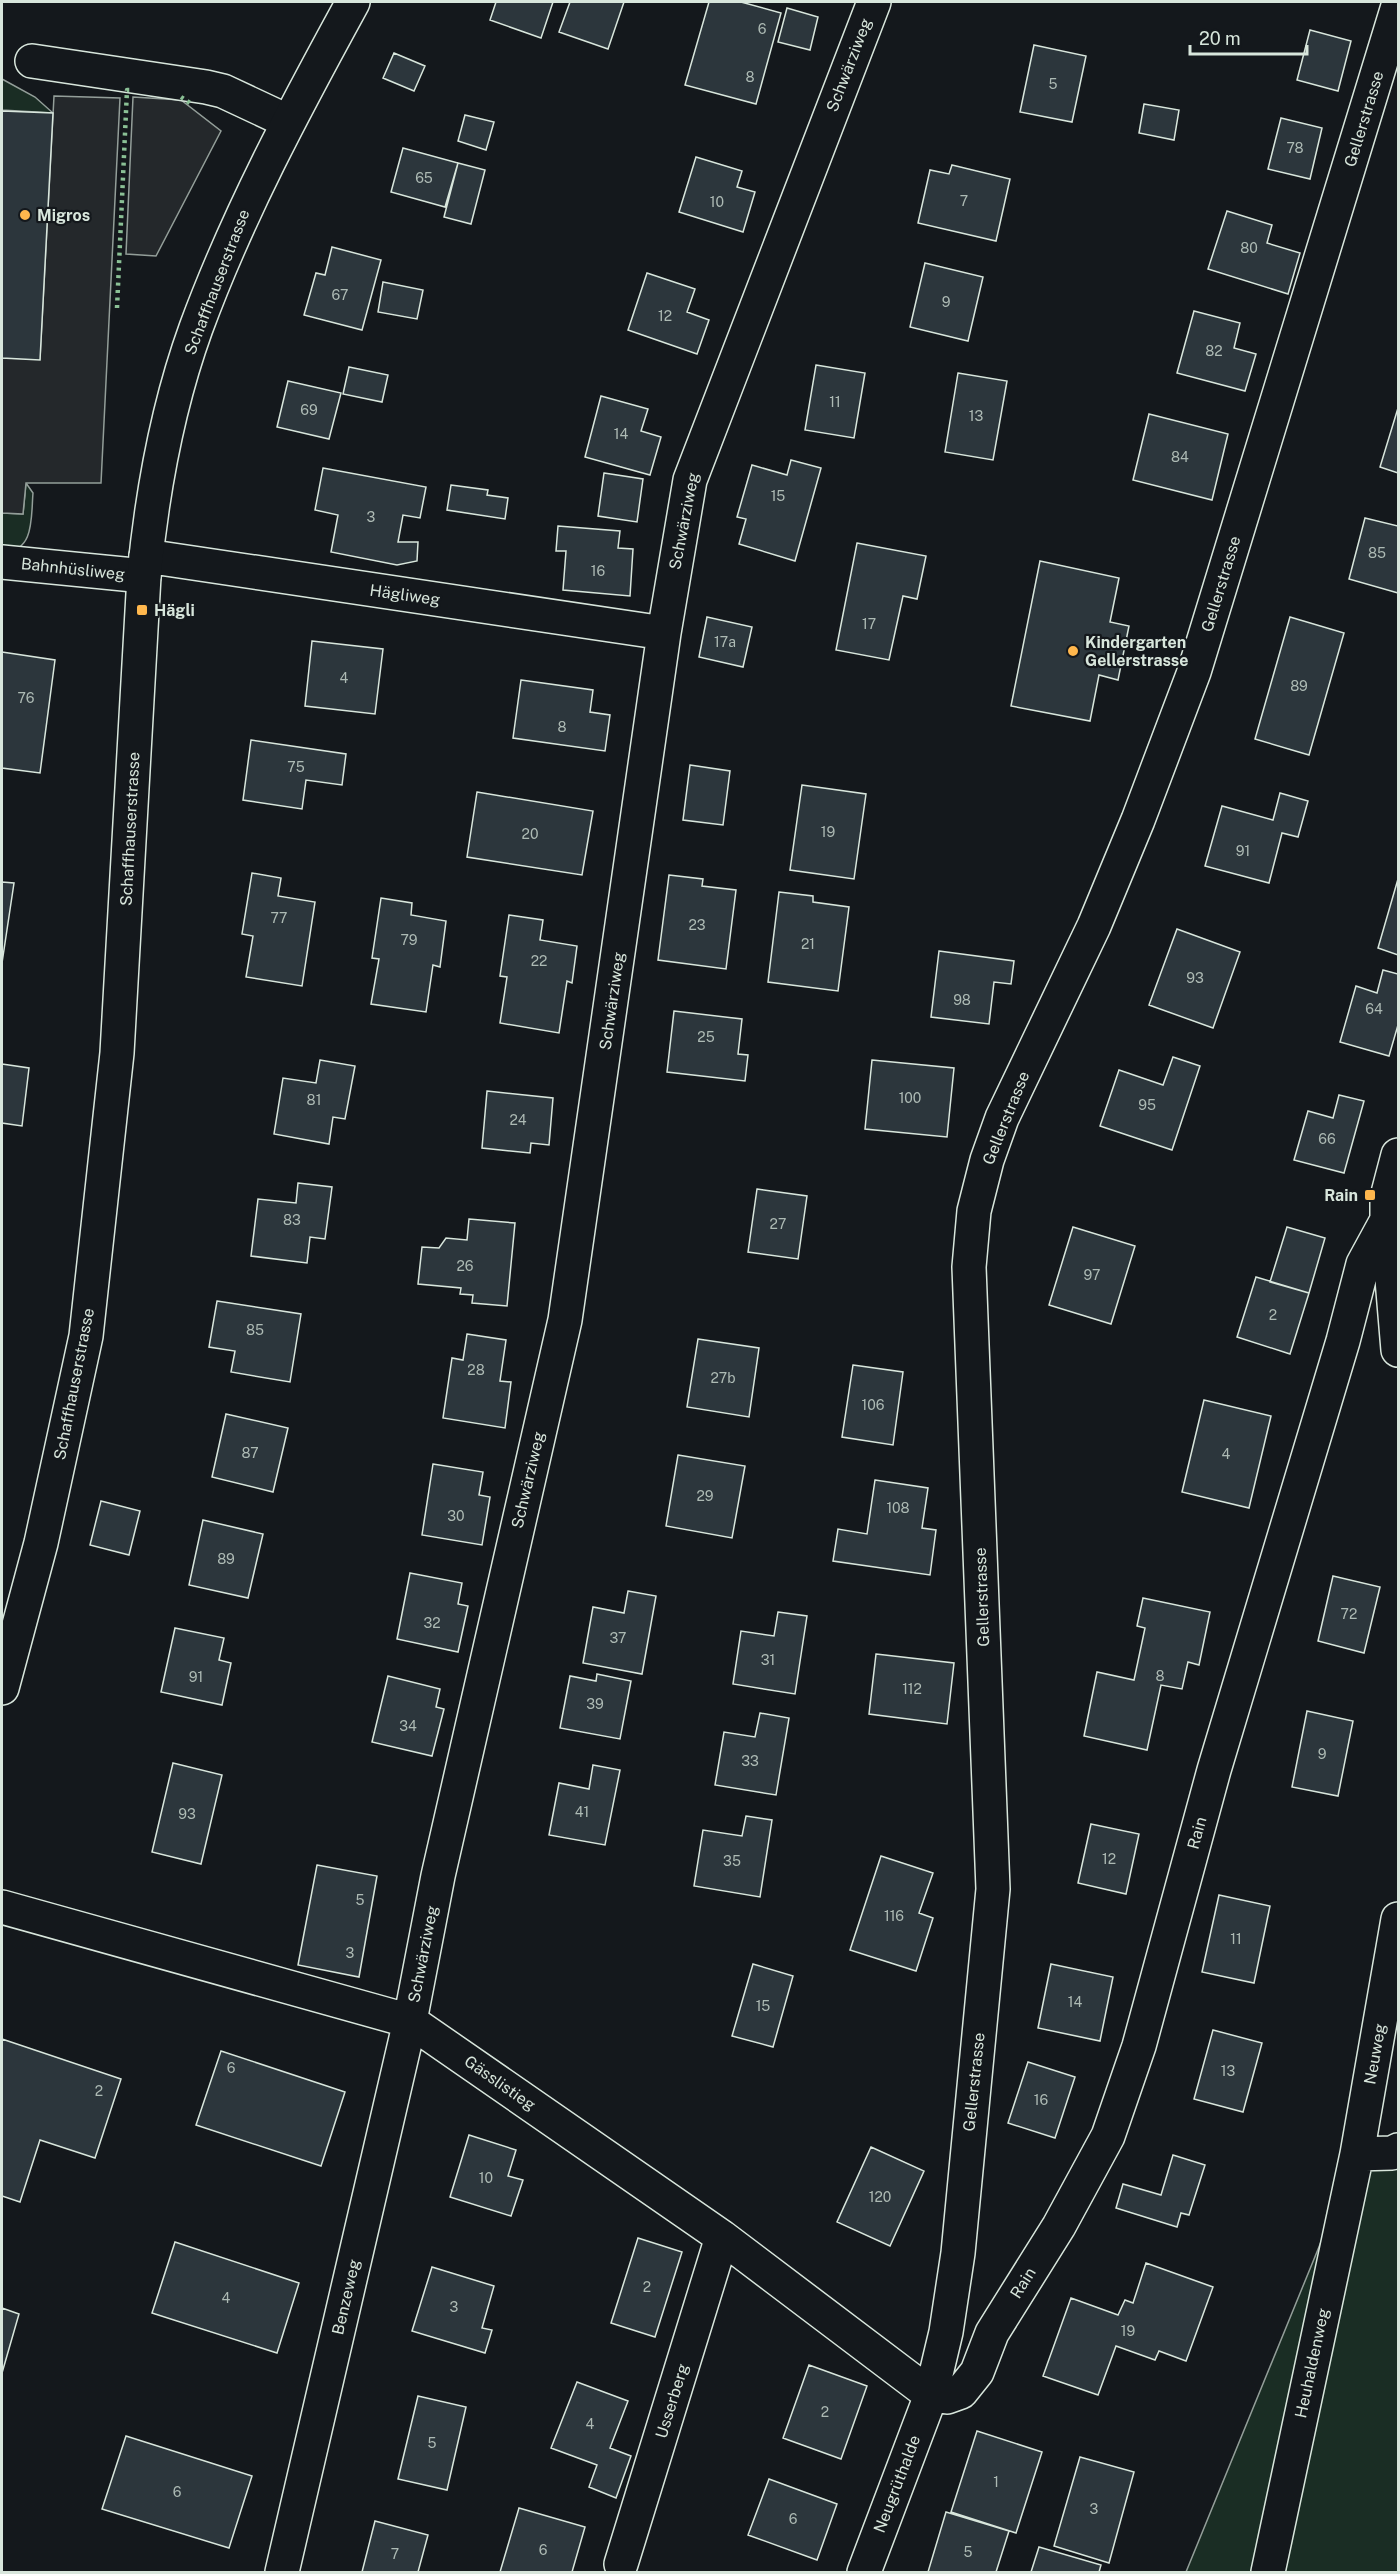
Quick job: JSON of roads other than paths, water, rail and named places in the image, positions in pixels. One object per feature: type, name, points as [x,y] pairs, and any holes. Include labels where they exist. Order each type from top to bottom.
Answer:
[{"type":"street","name":"Schaffhauserstrasse","points":[[2,1688],[41,1542],[86,1336],[117,1053],[145,566],[153,500],[166,431],[195,330],[252,193],[287,121],[353,2]]},
{"type":"street","name":"Schwärziweg","points":[[410,2021],[438,1876],[565,1320],[664,633],[690,480],[874,2]]},
{"type":"street","name":"Gellerstrasse","points":[[931,2395],[946,2332],[958,2253],[993,1889],[969,1267],[974,1211],[987,1160],[1002,1118],[1094,926],[1138,820],[1194,672],[1398,6]]},
{"type":"street","points":[[32,61],[223,91],[287,121]]},
{"type":"street","name":"Bahnhüsliweg","points":[[2,562],[145,566]]},
{"type":"street","name":"Hägliweg","points":[[145,566],[664,633]]},
{"type":"street","points":[[1398,1155],[1387,1197],[1398,1350]]},
{"type":"street","name":"Rain","points":[[931,2395],[947,2397],[961,2392],[977,2372],[992,2333],[1059,2226],[1108,2136],[1139,2046],[1214,1770],[1343,1341],[1363,1264],[1387,1220]]},
{"type":"street","points":[[1343,1341],[1372,1336],[1398,1344]]},
{"type":"street","name":"Gässlistieg","points":[[2,1907],[410,2021],[722,2237],[931,2395]]},
{"type":"street","name":"Neuweg","points":[[1357,2154],[1398,1919]]},
{"type":"street","name":"Benzeweg","points":[[282,2572],[410,2021]]},
{"type":"street","points":[[1357,2154],[1392,2153],[1398,2150]]},
{"type":"street","name":"Heuhaldenweg","points":[[1268,2572],[1357,2154]]},
{"type":"street","name":"Usserberg","points":[[621,2564],[722,2237]]},
{"type":"street","name":"Neugrüthalde","points":[[864,2572],[931,2395]]},
{"type":"place","name":"Migros","points":[[25,215]]},
{"type":"place","name":"Hägli","points":[[142,610]]},
{"type":"place","name":"Kindergarten Gellerstrasse","points":[[1073,651]]},
{"type":"place","name":"Rain","points":[[1370,1195]]}]
